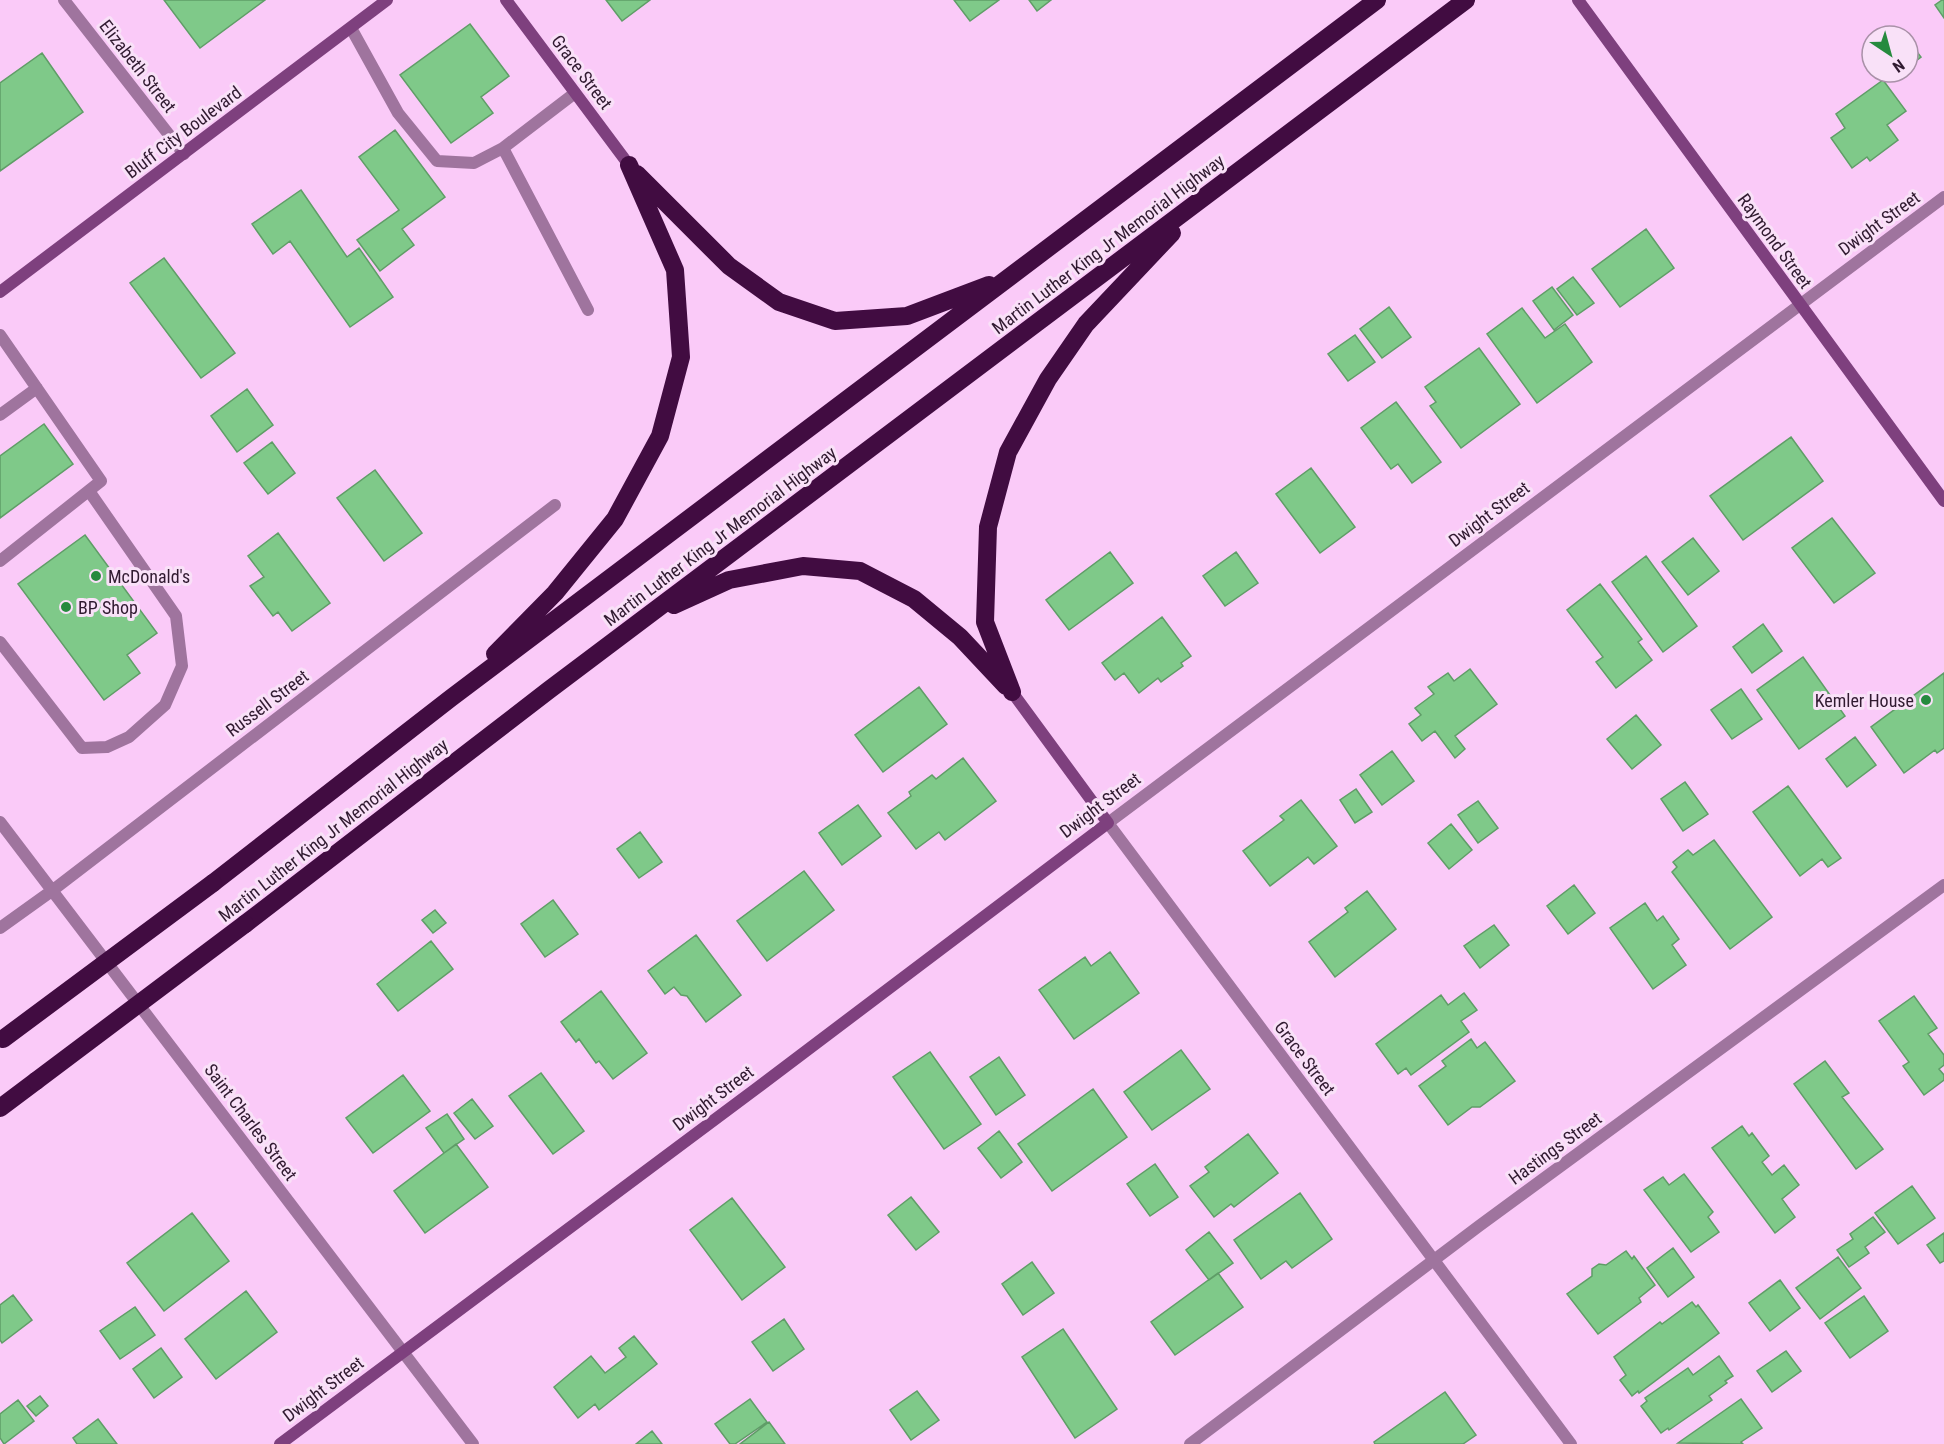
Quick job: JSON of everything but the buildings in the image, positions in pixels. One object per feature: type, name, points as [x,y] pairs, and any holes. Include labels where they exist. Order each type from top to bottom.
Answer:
[{"type":"highway","name":"Martin Luther King Jr Memorial Highway","points":[[2,1041],[213,883],[451,698],[1377,0]]},
{"type":"highway","name":"Martin Luther King Jr Memorial Highway","points":[[0,1108],[645,618],[1462,4]]},
{"type":"highway","points":[[629,165],[729,266],[779,302],[835,321],[906,316],[1010,276]]},
{"type":"highway","points":[[451,698],[555,593],[615,519],[660,436],[681,357],[675,270],[629,165]]},
{"type":"highway","points":[[1012,692],[985,622],[988,527],[1008,452],[1048,378],[1086,324],[1207,196]]},
{"type":"highway","points":[[645,618],[729,580],[803,566],[861,571],[914,599],[960,637],[1012,692]]},
{"type":"main road","name":"Bluff City Boulevard","points":[[0,292],[387,0]]},
{"type":"main road","name":"Grace Street","points":[[506,0],[629,165]]},
{"type":"main road","name":"Raymond Street","points":[[1578,0],[1944,501]]},
{"type":"main road","name":"Grace Street","points":[[1012,692],[1108,823]]},
{"type":"main road","name":"Dwight Street","points":[[280,1444],[1108,823]]},
{"type":"street","name":"Elizabeth Street","points":[[64,0],[184,154]]},
{"type":"street","points":[[351,27],[398,113],[436,161],[474,163],[503,148],[575,93]]},
{"type":"street","points":[[503,148],[588,310]]},
{"type":"street","name":"Dwight Street","points":[[1108,823],[1944,197]]},
{"type":"street","points":[[0,335],[101,481],[0,561]]},
{"type":"street","points":[[0,415],[37,388]]},
{"type":"street","points":[[0,642],[82,748],[107,747],[129,737],[165,705],[182,666],[176,616],[89,491]]},
{"type":"street","name":"Russell Street","points":[[0,928],[53,890],[555,505]]},
{"type":"street","name":"Saint Charles Street","points":[[0,822],[473,1444]]},
{"type":"street","name":"Grace Street","points":[[1108,823],[1570,1444]]},
{"type":"street","name":"Hastings Street","points":[[1190,1444],[1433,1261],[1944,885]]},
{"type":"place","name":"McDonald's","points":[[96,576]]},
{"type":"place","name":"BP Shop","points":[[66,607]]},
{"type":"place","name":"Kemler House","points":[[1926,700]]}]
